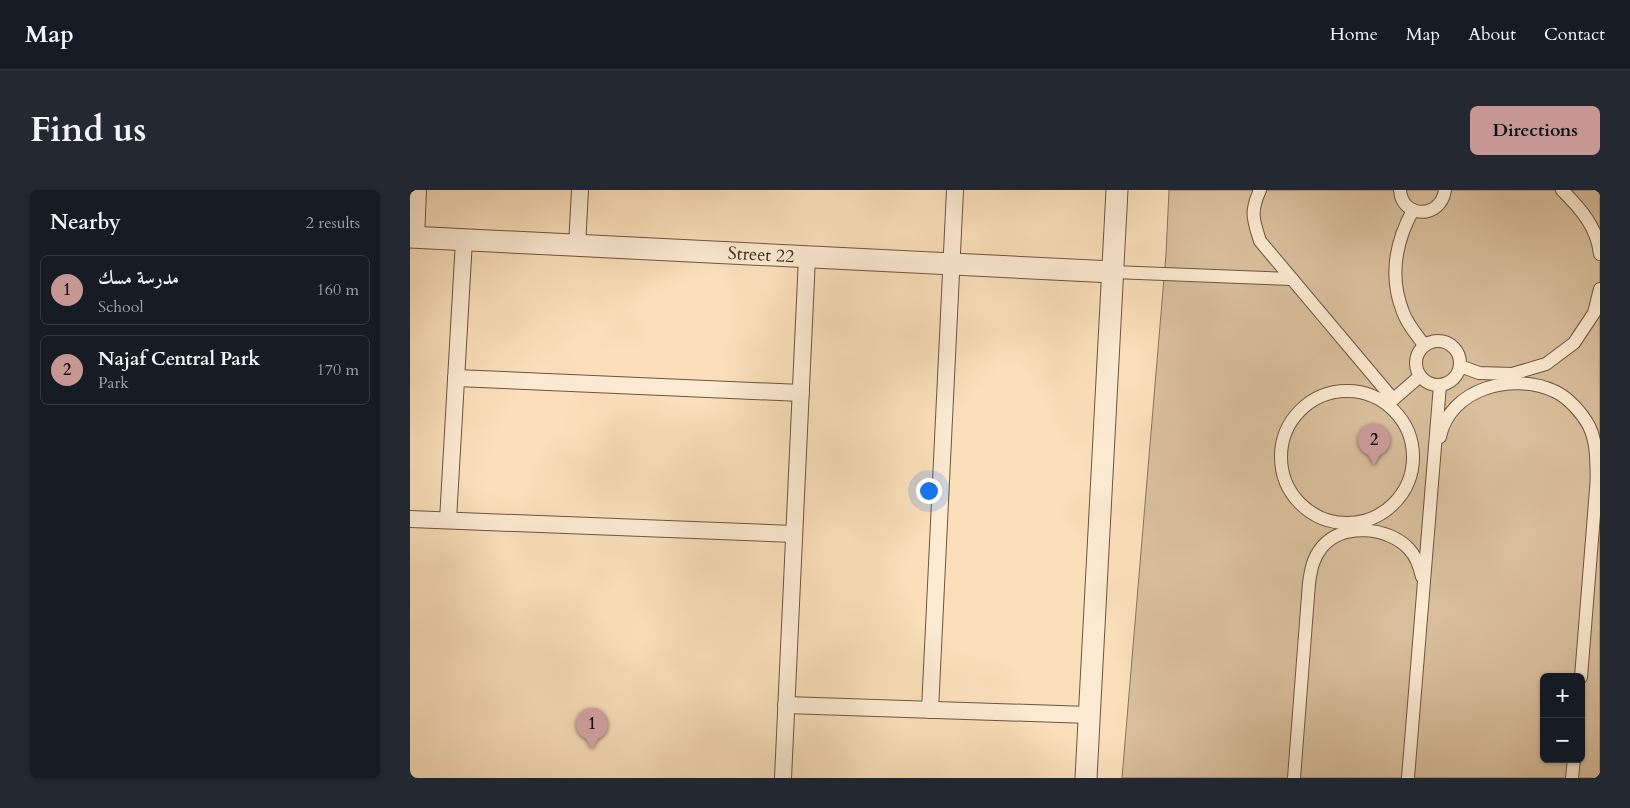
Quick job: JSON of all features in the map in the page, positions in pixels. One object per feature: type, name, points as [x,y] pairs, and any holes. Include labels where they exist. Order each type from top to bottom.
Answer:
[{"type":"street","points":[[413,238],[418,190]]},
{"type":"street","points":[[576,246],[580,190]]},
{"type":"street","points":[[930,710],[955,190]]},
{"type":"street","points":[[1086,778],[1117,190]]},
{"type":"street","points":[[1260,190],[1253,207],[1254,222],[1260,241],[1390,401],[1403,420],[1412,441],[1414,464],[1408,486],[1395,504],[1376,517],[1337,536],[1323,546],[1313,560],[1308,583],[1294,778]]},
{"type":"street","points":[[1400,190],[1402,200],[1413,210],[1421,212],[1436,208],[1441,203],[1446,190]]},
{"type":"street","points":[[1562,190],[1584,212],[1599,244],[1600,254]]},
{"type":"street","points":[[1413,210],[1397,248],[1395,281],[1403,314],[1424,345]]},
{"type":"street","name":"Street 22","points":[[413,238],[1113,272]]},
{"type":"street","points":[[448,520],[464,240]]},
{"type":"street","points":[[783,778],[807,257]]},
{"type":"street","points":[[1113,272],[1292,279]]},
{"type":"street","points":[[1460,366],[1479,373],[1512,374],[1546,364],[1574,343],[1594,313],[1600,289]]},
{"type":"street","points":[[1440,340],[1454,346],[1458,352],[1460,366],[1458,374],[1454,379],[1440,385],[1426,381],[1420,376],[1416,362],[1417,355],[1424,345],[1440,340]]},
{"type":"street","points":[[1390,401],[1420,376]]},
{"type":"street","points":[[456,378],[801,393]]},
{"type":"street","points":[[1433,467],[1441,430],[1455,407],[1477,391],[1505,383],[1532,384],[1555,391],[1574,405],[1589,426],[1595,447],[1596,486]]},
{"type":"street","points":[[1408,778],[1440,385]]},
{"type":"street","points":[[1390,401],[1368,393],[1345,390],[1324,394],[1306,404],[1291,420],[1282,440],[1280,461],[1285,482],[1296,501],[1313,514],[1326,520],[1375,531],[1394,538],[1410,550],[1420,568],[1424,586]]},
{"type":"street","points":[[1581,673],[1600,444]]},
{"type":"street","points":[[410,518],[794,534]]},
{"type":"street","points":[[786,705],[1089,715]]},
{"type":"street","points":[[1572,778],[1574,763]]},
{"type":"shaded area","points":[[1169,190],[1600,190],[1600,778],[1122,778],[1166,254]]},
{"type":"place","name":"Najaf Central Park","points":[[1374,465]]},
{"type":"place","name":"مدرسة مسك","points":[[592,749]]}]
